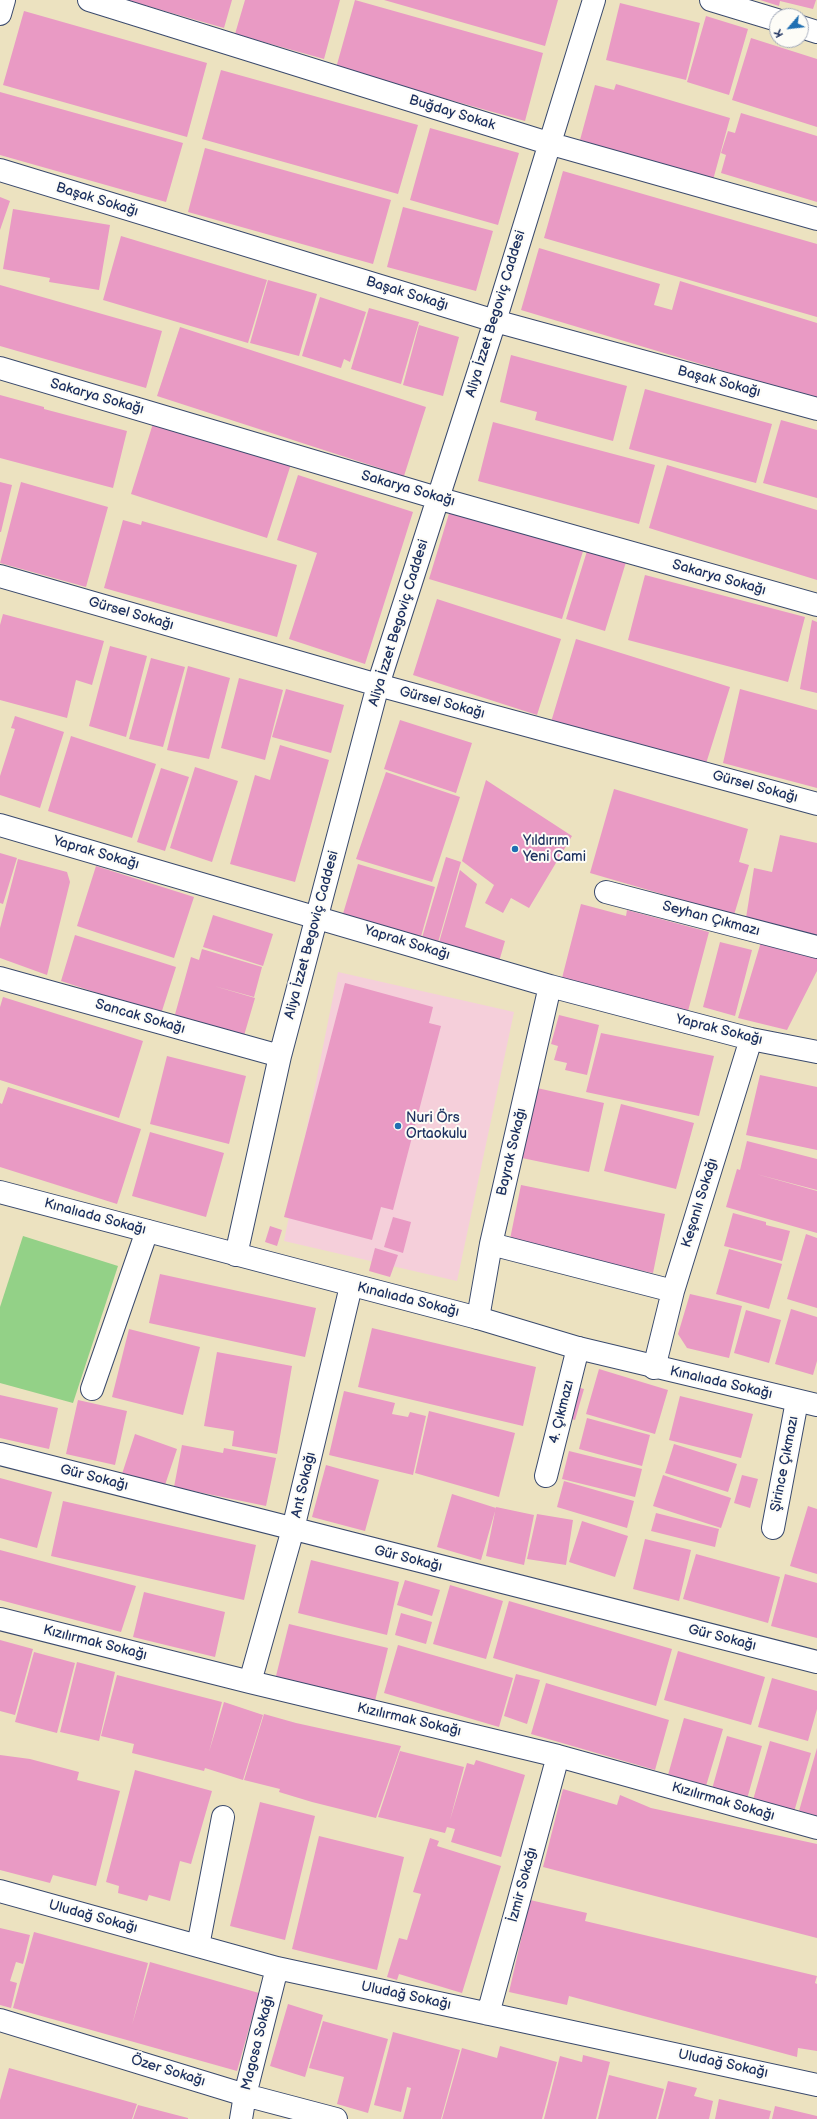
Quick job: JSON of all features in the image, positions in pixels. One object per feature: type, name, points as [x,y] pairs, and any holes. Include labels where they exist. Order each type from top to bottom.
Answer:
[{"type":"street","points":[[0,14],[4,0]]},
{"type":"street","name":"Buğday Sokak","points":[[89,0],[548,143],[817,218]]},
{"type":"street","name":"Aliya İzzet Begoviç Caddesi","points":[[236,1255],[280,1056],[378,685],[495,321],[548,143],[594,0]]},
{"type":"street","points":[[711,0],[769,18]]},
{"type":"street","name":"Başak Sokağı","points":[[0,170],[495,321],[817,409]]},
{"type":"street","name":"Sakarya Sokağı","points":[[0,368],[438,498],[817,606]]},
{"type":"street","name":"Gürsel Sokağı","points":[[0,576],[378,685],[817,804]]},
{"type":"street","name":"Yaprak Sokağı","points":[[0,825],[316,916],[550,986],[751,1039],[814,1045]]},
{"type":"street","name":"Seyhan Çıkmazı","points":[[606,892],[817,947]]},
{"type":"street","name":"Sancak Sokağı","points":[[0,978],[280,1056]]},
{"type":"street","name":"Bayrak Sokağı","points":[[478,1318],[491,1244],[550,986]]},
{"type":"street","name":"Keşanlı Sokağı","points":[[654,1368],[673,1291],[751,1039]]},
{"type":"street","name":"Kınalıada Sokağı","points":[[0,1192],[351,1286],[478,1318],[578,1348],[654,1368],[807,1403]]},
{"type":"street","points":[[92,1389],[147,1231]]},
{"type":"street","points":[[491,1244],[673,1291]]},
{"type":"street","name":"Ant Sokağı","points":[[250,1682],[293,1529],[351,1286]]},
{"type":"street","name":"4. Çıkmazı","points":[[546,1476],[578,1348]]},
{"type":"street","name":"Şirince Çıkmazı","points":[[773,1528],[807,1403]]},
{"type":"street","name":"Gür Sokağı","points":[[0,1454],[817,1662]]},
{"type":"street","name":"Kızılırmak Sokağı","points":[[0,1619],[250,1682],[558,1756],[817,1828]]},
{"type":"street","name":"İzmir Sokağı","points":[[488,2014],[558,1756]]},
{"type":"street","points":[[198,1946],[223,1817]]},
{"type":"street","name":"Uludağ Sokağı","points":[[0,1891],[277,1968],[817,2084]]},
{"type":"street","name":"Magosa Sokağı","points":[[241,2119],[245,2095],[277,1968]]},
{"type":"street","name":"Özer Sokağı","points":[[0,2020],[245,2095],[336,2119]]},
{"type":"shaded area","name":"Nuri Örs Ortaokulu","points":[[338,972],[514,1012],[457,1281],[284,1241]]},
{"type":"green space","points":[[23,1236],[118,1266],[73,1403],[0,1383],[0,1307]]},
{"type":"building","points":[[126,0],[232,0],[224,28]]},
{"type":"building","points":[[245,0],[340,0],[324,59],[235,34]]},
{"type":"building","points":[[355,0],[543,53],[525,121],[336,68]]},
{"type":"building","points":[[384,0],[558,0],[545,46]]},
{"type":"building","points":[[760,0],[816,0],[813,9],[780,1],[779,6]]},
{"type":"building","points":[[620,3],[700,23],[686,80],[606,60]]},
{"type":"building","points":[[24,11],[207,63],[187,137],[3,85]]},
{"type":"building","points":[[706,16],[748,29],[729,95],[687,82]]},
{"type":"building","points":[[751,38],[769,44],[769,48],[782,48],[817,59],[817,127],[732,100]]},
{"type":"building","points":[[221,70],[418,125],[398,194],[202,139]]},
{"type":"building","points":[[616,84],[730,118],[713,180],[580,140],[595,85],[614,90]]},
{"type":"building","points":[[0,92],[183,143],[166,202],[0,155]]},
{"type":"building","points":[[741,113],[817,136],[817,202],[721,173],[726,155],[721,153],[728,131],[735,133]]},
{"type":"building","points":[[430,128],[519,153],[498,225],[410,200]]},
{"type":"building","points":[[205,148],[391,200],[373,264],[188,212]]},
{"type":"building","points":[[563,171],[817,244],[817,317],[544,238]]},
{"type":"building","points":[[0,197],[10,201],[0,230]]},
{"type":"building","points":[[403,207],[493,231],[476,291],[387,267]]},
{"type":"building","points":[[13,209],[110,225],[99,290],[49,282],[50,278],[3,269]]},
{"type":"building","points":[[121,236],[267,280],[248,343],[103,300]]},
{"type":"building","points":[[539,248],[660,284],[654,305],[672,310],[680,281],[817,323],[817,399],[521,310]]},
{"type":"building","points":[[268,280],[317,294],[299,356],[250,343]]},
{"type":"building","points":[[0,285],[162,331],[146,388],[0,346]]},
{"type":"building","points":[[320,297],[366,312],[350,362],[344,359],[341,368],[302,356]]},
{"type":"building","points":[[369,308],[419,322],[401,384],[351,369]]},
{"type":"building","points":[[419,325],[459,337],[443,396],[403,385]]},
{"type":"building","points":[[180,327],[426,407],[404,476],[157,396]]},
{"type":"building","points":[[511,355],[627,386],[613,441],[535,420],[537,412],[500,402]]},
{"type":"building","points":[[645,389],[772,424],[756,483],[629,449]]},
{"type":"building","points":[[0,395],[44,407],[44,409],[127,431],[113,488],[0,458]]},
{"type":"building","points":[[155,417],[292,461],[267,538],[131,494]]},
{"type":"building","points":[[781,420],[817,430],[817,498],[763,483]]},
{"type":"building","points":[[493,422],[655,465],[639,524],[478,481]]},
{"type":"building","points":[[667,465],[817,510],[817,580],[649,528]]},
{"type":"building","points":[[298,475],[413,512],[365,664],[289,639],[317,553],[277,540]]},
{"type":"building","points":[[0,482],[12,485],[1,532],[0,532]]},
{"type":"building","points":[[21,482],[108,507],[86,587],[0,563]]},
{"type":"building","points":[[451,507],[584,548],[562,619],[429,579]]},
{"type":"building","points":[[123,520],[141,525],[142,521],[297,565],[277,637],[104,588]]},
{"type":"building","points":[[587,551],[626,562],[605,631],[566,619]]},
{"type":"building","points":[[645,575],[805,617],[788,682],[628,640]]},
{"type":"building","points":[[437,599],[561,639],[537,715],[413,675]]},
{"type":"building","points":[[3,614],[104,641],[92,685],[76,680],[67,718],[0,700],[0,625]]},
{"type":"building","points":[[812,620],[817,622],[817,693],[800,689]]},
{"type":"building","points":[[576,639],[730,687],[704,770],[551,722]]},
{"type":"building","points":[[110,646],[147,656],[126,737],[89,726]]},
{"type":"building","points":[[151,658],[185,667],[163,747],[129,739]]},
{"type":"building","points":[[188,666],[230,678],[209,759],[167,750]]},
{"type":"building","points":[[239,678],[283,690],[265,760],[221,748]]},
{"type":"building","points":[[286,689],[344,705],[331,753],[272,737]]},
{"type":"building","points":[[740,689],[817,710],[817,788],[723,763]]},
{"type":"building","points":[[15,716],[64,732],[40,808],[0,795],[0,776],[15,729],[11,728]]},
{"type":"building","points":[[400,720],[472,743],[456,793],[384,769]]},
{"type":"building","points":[[71,736],[156,764],[132,838],[48,811]]},
{"type":"building","points":[[280,745],[329,760],[295,882],[230,864],[255,775],[270,780]]},
{"type":"building","points":[[195,767],[238,781],[212,862],[170,848]]},
{"type":"building","points":[[161,768],[189,777],[165,851],[137,842]]},
{"type":"building","points":[[386,772],[460,797],[432,882],[356,859]]},
{"type":"building","name":"Yıldırım Yeni Cami","points":[[486,780],[572,836],[529,908],[511,898],[503,913],[485,903],[494,885],[462,861]]},
{"type":"building","points":[[614,789],[748,829],[739,862],[749,865],[734,915],[590,873]]},
{"type":"building","points":[[780,835],[817,843],[817,939],[745,924],[754,868],[772,872]]},
{"type":"building","points":[[0,853],[17,858],[3,904],[0,903]]},
{"type":"building","points":[[446,857],[461,862],[437,946],[421,941]]},
{"type":"building","points":[[18,859],[67,872],[70,882],[47,975],[0,958],[0,928]]},
{"type":"building","points":[[358,864],[435,887],[420,940],[342,917]]},
{"type":"building","points":[[96,866],[194,897],[174,958],[77,926]]},
{"type":"building","points":[[460,870],[477,884],[465,927],[505,941],[498,965],[438,946]]},
{"type":"building","points":[[581,904],[626,916],[627,910],[709,932],[688,1011],[562,978]]},
{"type":"building","points":[[213,915],[273,934],[263,966],[203,947]]},
{"type":"building","points":[[75,935],[176,967],[161,1014],[61,981]]},
{"type":"building","points":[[720,942],[752,950],[735,1016],[703,1007]]},
{"type":"building","points":[[761,942],[817,958],[817,971],[787,1030],[738,1018]]},
{"type":"building","points":[[202,949],[262,967],[254,997],[214,986],[255,998],[243,1039],[174,1018],[191,957],[199,960]]},
{"type":"building","points":[[345,983],[433,1007],[429,1023],[441,1026],[393,1210],[381,1207],[372,1240],[284,1217]]},
{"type":"building","points":[[3,997],[143,1041],[119,1118],[0,1080],[0,1007]]},
{"type":"building","points":[[559,1015],[599,1025],[587,1075],[565,1070],[567,1063],[554,1060],[558,1046],[551,1044]]},
{"type":"building","points":[[601,1033],[714,1056],[699,1116],[586,1092]]},
{"type":"building","points":[[167,1056],[246,1076],[229,1144],[150,1124]]},
{"type":"building","points":[[760,1075],[817,1087],[817,1150],[746,1135]]},
{"type":"building","points":[[8,1087],[141,1129],[117,1204],[0,1167],[0,1103],[2,1104]]},
{"type":"building","points":[[537,1088],[604,1103],[589,1172],[522,1158]]},
{"type":"building","points":[[621,1104],[694,1123],[676,1189],[604,1171]]},
{"type":"building","points":[[150,1132],[224,1153],[206,1217],[132,1196]]},
{"type":"building","points":[[747,1141],[817,1159],[817,1190],[756,1174],[817,1191],[817,1233],[726,1207],[737,1169],[740,1170]]},
{"type":"building","points":[[521,1185],[665,1214],[653,1273],[509,1244]]},
{"type":"building","points":[[733,1213],[766,1222],[766,1225],[790,1231],[782,1261],[724,1246]]},
{"type":"building","points":[[393,1217],[411,1222],[403,1253],[384,1247]]},
{"type":"building","points":[[270,1226],[282,1230],[277,1246],[265,1242]]},
{"type":"building","points":[[806,1234],[817,1238],[817,1308],[787,1299]]},
{"type":"building","points":[[375,1248],[398,1255],[390,1277],[369,1271]]},
{"type":"building","points":[[729,1249],[782,1264],[769,1309],[716,1294]]},
{"type":"building","points":[[160,1274],[316,1308],[305,1357],[149,1323]]},
{"type":"building","points":[[690,1294],[742,1306],[729,1358],[687,1348],[678,1334]]},
{"type":"building","points":[[791,1309],[817,1317],[817,1361],[813,1375],[775,1364]]},
{"type":"building","points":[[746,1310],[781,1320],[769,1363],[734,1353]]},
{"type":"building","points":[[372,1328],[536,1367],[523,1426],[358,1387]]},
{"type":"building","points":[[129,1329],[200,1347],[183,1415],[112,1397]]},
{"type":"building","points":[[217,1352],[292,1366],[277,1454],[232,1446],[234,1431],[204,1426]]},
{"type":"building","points":[[599,1369],[668,1390],[655,1434],[586,1414]]},
{"type":"building","points":[[573,1386],[584,1389],[575,1420],[564,1417]]},
{"type":"building","points":[[344,1391],[395,1403],[392,1414],[408,1417],[410,1412],[426,1416],[413,1475],[329,1455]]},
{"type":"building","points":[[0,1395],[58,1408],[49,1449],[0,1438]]},
{"type":"building","points":[[680,1396],[753,1414],[741,1458],[669,1440]]},
{"type":"building","points":[[78,1400],[127,1411],[115,1465],[66,1454]]},
{"type":"building","points":[[429,1411],[515,1433],[499,1497],[415,1473]]},
{"type":"building","points":[[587,1418],[650,1435],[642,1466],[579,1449]]},
{"type":"building","points":[[135,1434],[177,1449],[164,1488],[122,1474]]},
{"type":"building","points":[[674,1444],[737,1464],[728,1492],[665,1473]]},
{"type":"building","points":[[182,1445],[223,1453],[224,1448],[276,1458],[266,1506],[174,1487]]},
{"type":"building","points":[[569,1451],[642,1469],[635,1497],[562,1479]]},
{"type":"building","points":[[326,1465],[379,1480],[365,1531],[312,1517]]},
{"type":"building","points":[[663,1475],[731,1498],[721,1528],[653,1506]]},
{"type":"building","points":[[742,1475],[758,1479],[750,1508],[734,1503]]},
{"type":"building","points":[[0,1478],[52,1492],[37,1548],[0,1538]]},
{"type":"building","points":[[564,1481],[634,1501],[627,1528],[557,1507]]},
{"type":"building","points":[[452,1494],[496,1508],[481,1560],[437,1547]]},
{"type":"building","points":[[63,1501],[256,1545],[244,1600],[51,1556]]},
{"type":"building","points":[[808,1506],[817,1509],[817,1574],[790,1566]]},
{"type":"building","points":[[496,1507],[534,1515],[524,1565],[486,1556]]},
{"type":"building","points":[[656,1513],[719,1529],[715,1547],[651,1531]]},
{"type":"building","points":[[537,1514],[573,1520],[566,1565],[527,1559]]},
{"type":"building","points":[[582,1521],[628,1536],[615,1577],[569,1562]]},
{"type":"building","points":[[645,1539],[691,1550],[679,1601],[633,1589]]},
{"type":"building","points":[[0,1550],[136,1586],[121,1632],[0,1600]]},
{"type":"building","points":[[696,1554],[780,1577],[768,1623],[683,1599]]},
{"type":"building","points":[[311,1560],[399,1582],[387,1635],[298,1613]]},
{"type":"building","points":[[785,1574],[817,1583],[817,1638],[771,1626]]},
{"type":"building","points":[[405,1580],[440,1590],[432,1616],[397,1605]]},
{"type":"building","points":[[450,1585],[503,1601],[486,1659],[433,1644]]},
{"type":"building","points":[[144,1592],[225,1612],[215,1657],[133,1637]]},
{"type":"building","points":[[509,1601],[672,1649],[656,1706],[493,1658]]},
{"type":"building","points":[[401,1613],[432,1622],[426,1644],[395,1635]]},
{"type":"building","points":[[289,1624],[388,1648],[374,1705],[275,1680]]},
{"type":"building","points":[[0,1640],[33,1649],[15,1715],[0,1711]]},
{"type":"building","points":[[398,1645],[513,1678],[499,1727],[384,1693]]},
{"type":"building","points":[[678,1651],[765,1677],[751,1725],[664,1700]]},
{"type":"building","points":[[34,1652],[75,1663],[57,1733],[15,1722]]},
{"type":"building","points":[[77,1662],[115,1672],[99,1741],[60,1732]]},
{"type":"building","points":[[516,1674],[540,1680],[527,1724],[504,1716]]},
{"type":"building","points":[[117,1675],[222,1702],[209,1752],[224,1702],[263,1715],[243,1780],[205,1768],[204,1771],[132,1753],[134,1744],[101,1736]]},
{"type":"building","points":[[772,1678],[817,1691],[817,1709],[808,1741],[758,1727]]},
{"type":"building","points":[[546,1683],[669,1720],[655,1770],[531,1734]]},
{"type":"building","points":[[264,1714],[296,1723],[401,1746],[376,1818],[312,1802],[279,1792],[280,1789],[244,1780]]},
{"type":"building","points":[[684,1718],[723,1729],[706,1786],[668,1775]]},
{"type":"building","points":[[727,1736],[762,1746],[747,1799],[712,1789]]},
{"type":"building","points":[[770,1741],[811,1753],[794,1812],[753,1800]]},
{"type":"building","points":[[817,1748],[817,1816],[799,1811]]},
{"type":"building","points":[[400,1751],[464,1767],[450,1820],[467,1763],[474,1765],[476,1760],[525,1775],[501,1857],[451,1842],[455,1829],[447,1827],[445,1833],[378,1817]]},
{"type":"building","points":[[0,1755],[30,1759],[79,1772],[77,1780],[120,1791],[96,1886],[53,1875],[50,1883],[0,1870]]},
{"type":"building","points":[[135,1770],[212,1791],[191,1864],[180,1861],[170,1901],[149,1895],[147,1901],[118,1893],[119,1886],[106,1882]]},
{"type":"building","points":[[563,1789],[617,1805],[620,1795],[651,1808],[817,1844],[817,1938],[543,1867]]},
{"type":"building","points":[[260,1802],[315,1816],[285,1940],[230,1926]]},
{"type":"building","points":[[319,1836],[404,1857],[377,1970],[292,1949]]},
{"type":"building","points":[[430,1838],[439,1841],[437,1846],[501,1866],[462,1993],[399,1974],[397,1980],[387,1977],[399,1938],[407,1940],[421,1894],[413,1892]]},
{"type":"building","points":[[530,1900],[587,1913],[585,1921],[817,1976],[815,1983],[817,1984],[817,2051],[798,2048],[797,2057],[569,1996],[567,2005],[509,1992]]},
{"type":"building","points":[[0,1928],[30,1935],[23,1964],[16,1962],[10,1981],[17,1983],[11,2008],[0,2005]]},
{"type":"building","points":[[34,1932],[148,1963],[132,2025],[150,1962],[259,1993],[237,2071],[13,2008]]},
{"type":"building","points":[[288,2004],[323,2015],[305,2077],[270,2066]]},
{"type":"building","points":[[323,2021],[388,2039],[368,2113],[337,2104],[344,2077],[309,2068]]},
{"type":"building","points":[[393,2032],[460,2050],[441,2119],[403,2119],[411,2088],[407,2087],[401,2112],[374,2105]]},
{"type":"building","points":[[500,2046],[557,2062],[542,2119],[442,2119],[462,2048],[497,2058]]},
{"type":"building","points":[[583,2055],[610,2062],[596,2119],[544,2119],[560,2056],[582,2062]]},
{"type":"building","points":[[9,2068],[137,2104],[132,2119],[0,2119],[0,2100]]},
{"type":"building","points":[[609,2075],[664,2089],[656,2119],[598,2119]]},
{"type":"building","points":[[668,2081],[697,2088],[694,2096],[713,2101],[709,2119],[658,2119]]},
{"type":"building","points":[[719,2099],[771,2111],[769,2119],[715,2119]]},
{"type":"building","points":[[138,2105],[188,2118],[188,2119],[133,2119]]},
{"type":"building","points":[[775,2106],[817,2116],[817,2119],[772,2119]]},
{"type":"place","name":"Yıldırım Yeni Cami","points":[[515,849]]},
{"type":"place","name":"Nuri Örs Ortaokulu","points":[[398,1126]]}]
